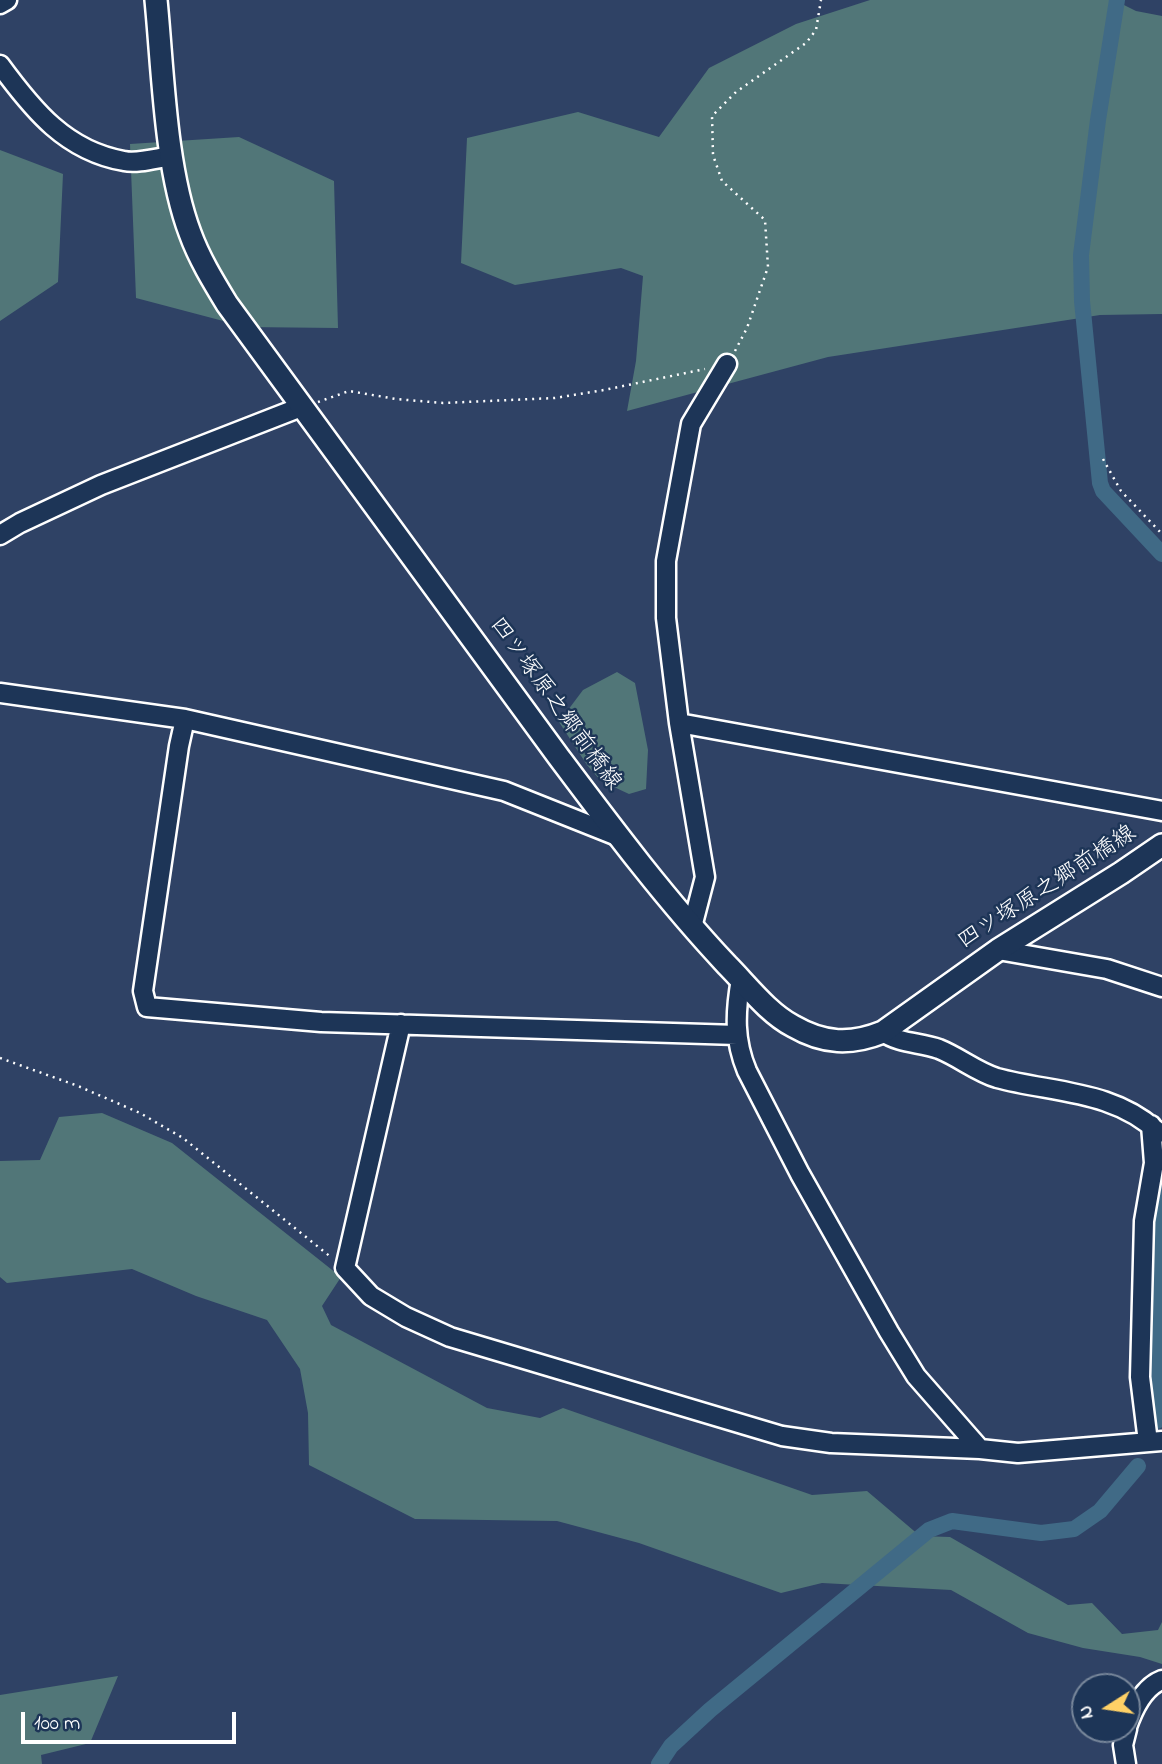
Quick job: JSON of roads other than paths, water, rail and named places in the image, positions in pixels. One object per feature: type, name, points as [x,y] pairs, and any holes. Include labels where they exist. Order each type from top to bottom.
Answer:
[{"type":"main road","name":"四ツ塚原之郷前橋線","points":[[156,0],[172,156],[189,231],[212,279],[301,407],[617,836],[692,928],[741,979],[791,1025],[820,1039],[840,1042],[864,1039],[883,1032],[998,950],[1162,845]]},
{"type":"street","points":[[0,4],[7,0]]},
{"type":"street","points":[[0,65],[35,111],[64,136],[94,152],[126,162],[172,156]]},
{"type":"street","points":[[692,928],[705,877],[679,723],[666,618],[666,561],[691,424],[727,364]]},
{"type":"street","points":[[0,535],[101,485],[301,407]]},
{"type":"street","points":[[2,687],[185,719],[504,790],[617,836]]},
{"type":"street","points":[[185,719],[143,992],[147,1007],[321,1022],[737,1035]]},
{"type":"street","points":[[679,723],[1162,811]]},
{"type":"street","points":[[998,950],[1107,970],[1162,987]]},
{"type":"street","points":[[741,979],[735,1009],[740,1055],[747,1072],[800,1174],[916,1376],[980,1448]]},
{"type":"street","points":[[401,1024],[345,1268],[371,1296],[406,1317],[450,1337],[782,1436],[831,1443],[980,1448],[1018,1453],[1155,1442],[1140,1377],[1144,1221],[1154,1163],[1156,1131],[1125,1107],[995,1077],[937,1049],[893,1039],[883,1032]]},
{"type":"street","points":[[1141,1699],[1155,1683],[1162,1680]]},
{"type":"street","points":[[1123,1743],[1126,1764]]},
{"type":"waterway","points":[[1117,0],[1081,255],[1082,301],[1100,483],[1103,491],[1162,554]]},
{"type":"waterway","points":[[1157,1421],[1162,1138]]},
{"type":"waterway","points":[[659,1764],[671,1746],[710,1710],[929,1530],[952,1521],[1041,1533],[1074,1529],[1100,1511],[1138,1466]]}]
